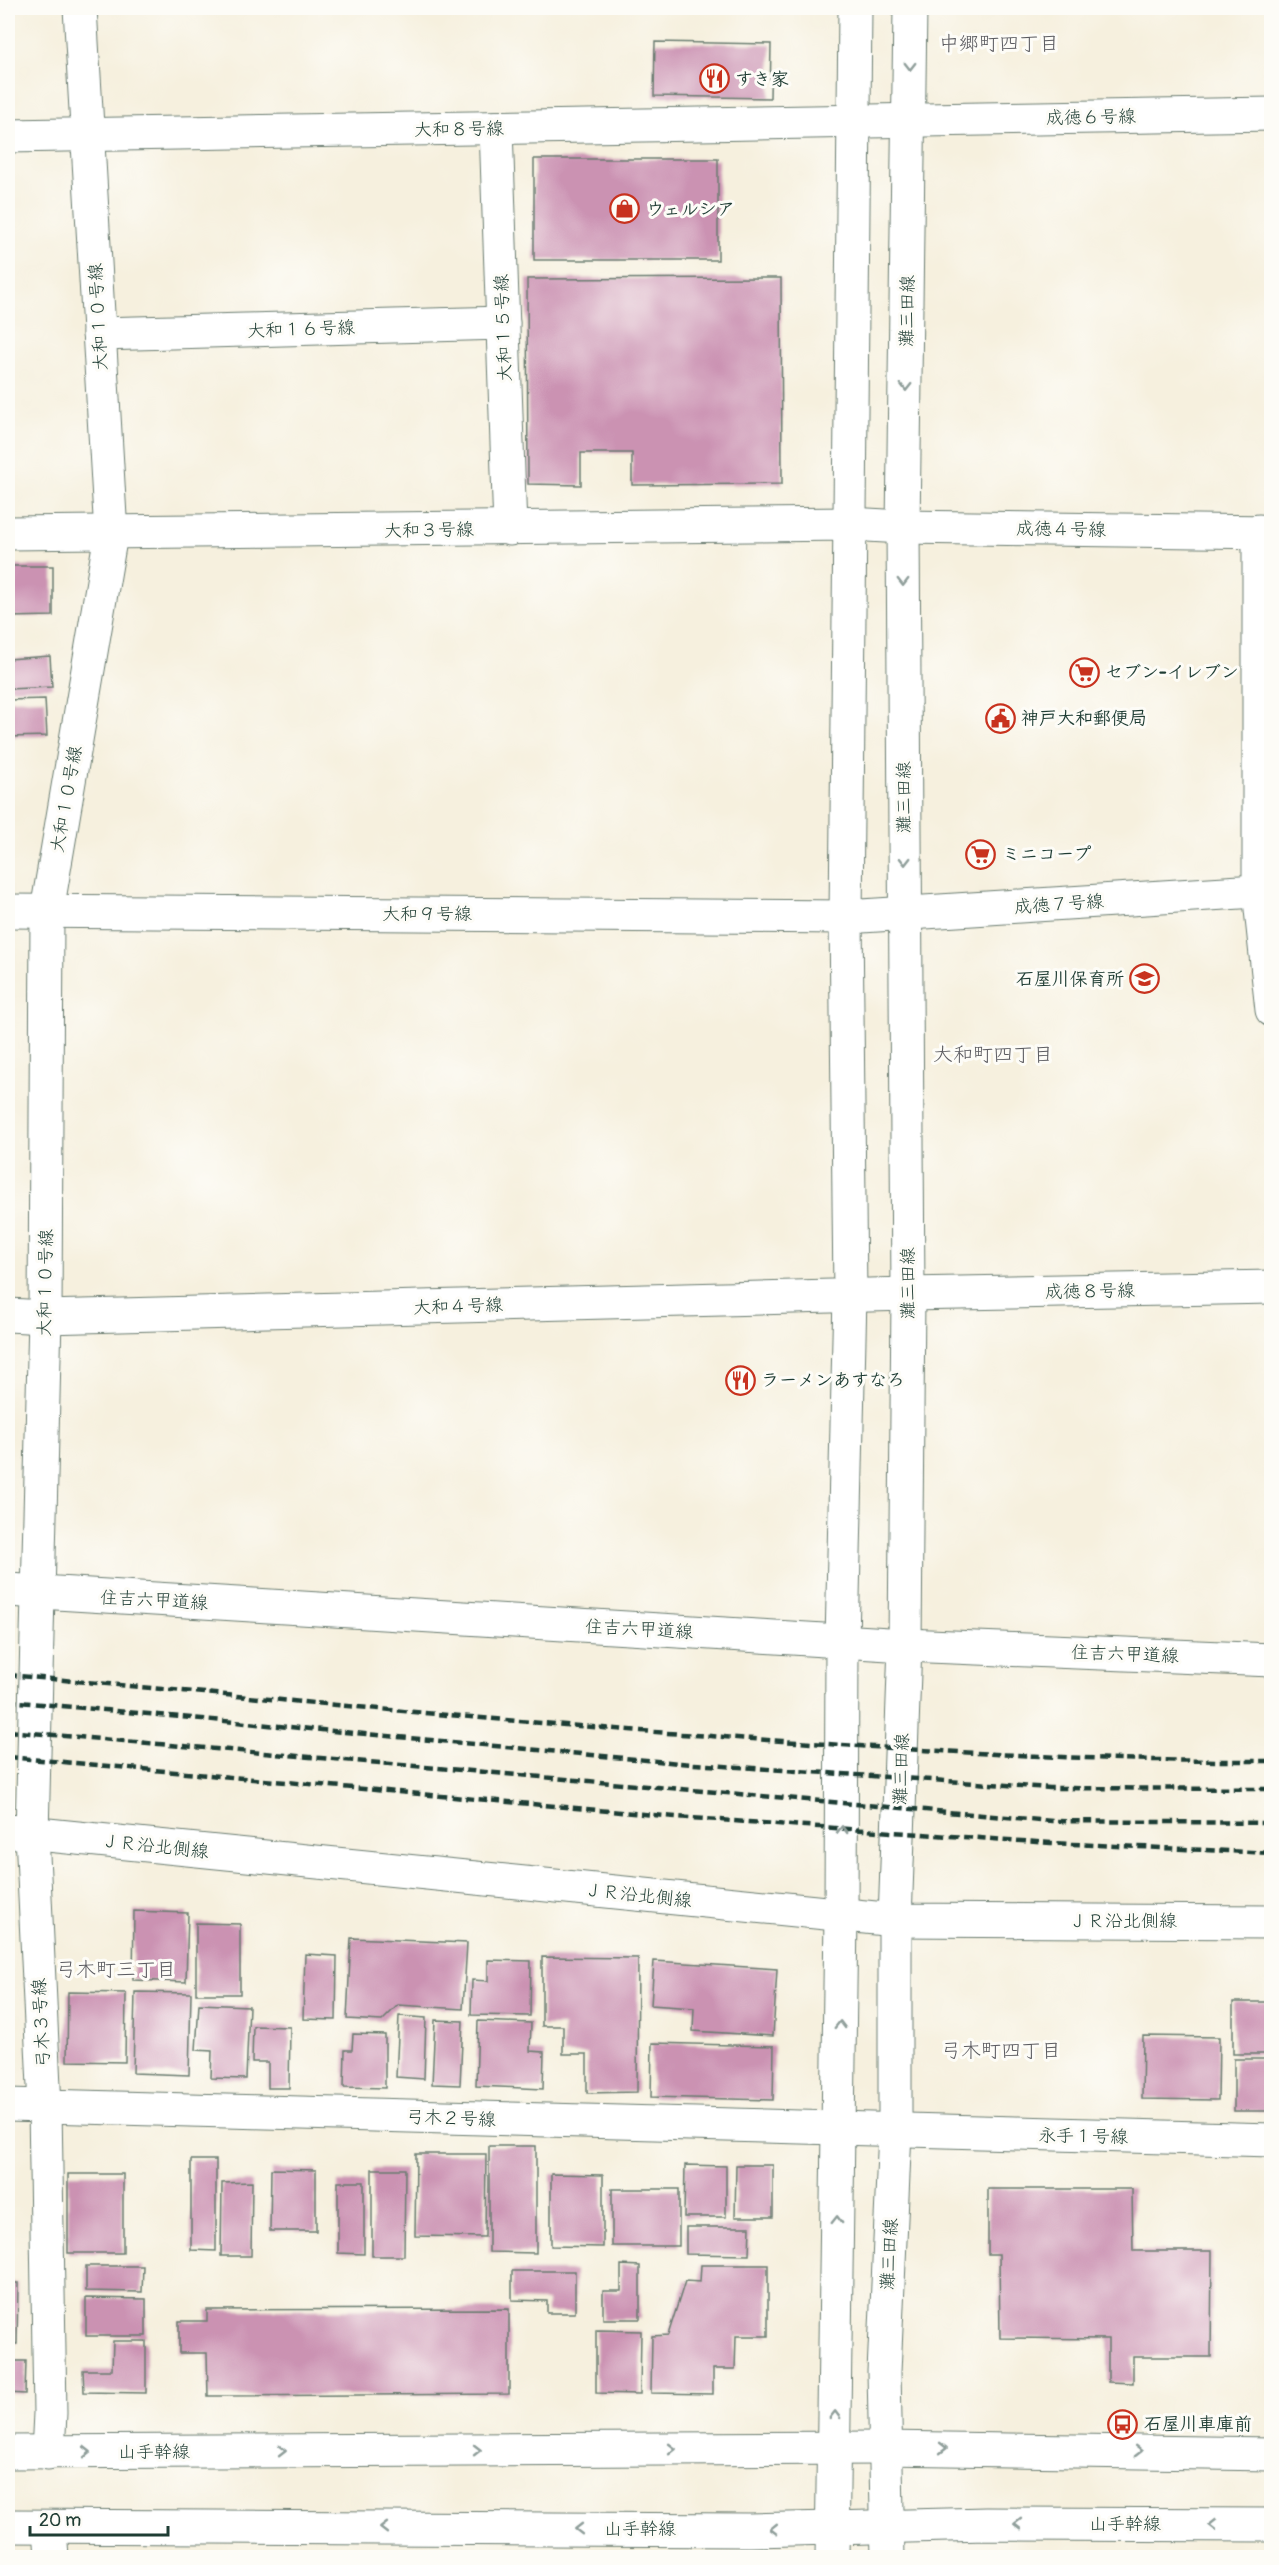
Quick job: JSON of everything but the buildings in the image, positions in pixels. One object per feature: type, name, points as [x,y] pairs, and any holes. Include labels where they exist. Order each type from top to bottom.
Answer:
[{"type":"street","name":"大和１０号線","points":[[40,1593],[45,1317],[47,911],[111,534],[80,8]]},
{"type":"street","points":[[832,2543],[841,1916],[842,1641],[850,1295],[846,917],[855,8]]},
{"type":"street","name":"灘三田線","points":[[888,2542],[884,2372],[894,2131],[895,1920],[905,1645],[908,1294],[903,527],[910,8]]},
{"type":"street","name":"成徳６号線","points":[[910,119],[1272,114]]},
{"type":"street","name":"大和８号線","points":[[8,136],[854,122],[910,119]]},
{"type":"street","name":"大和１５号線","points":[[496,128],[510,529]]},
{"type":"street","name":"大和１６号線","points":[[99,334],[503,323]]},
{"type":"street","name":"成徳４号線","points":[[850,524],[903,527],[1265,532]]},
{"type":"street","name":"大和３号線","points":[[8,533],[111,534],[850,524]]},
{"type":"street","points":[[1265,532],[1266,890],[1272,1010]]},
{"type":"street","name":"成徳７号線","points":[[846,917],[1266,890]]},
{"type":"street","name":"大和９号線","points":[[8,911],[846,917]]},
{"type":"street","name":"成徳８号線","points":[[908,1294],[1272,1287]]},
{"type":"street","name":"大和４号線","points":[[8,1315],[45,1317],[908,1294]]},
{"type":"street","name":"住吉六甲道線","points":[[8,1590],[905,1645],[1272,1660]]},
{"type":"street","name":"弓木３号線","points":[[40,1593],[20,1833],[45,2107],[50,2413],[48,2453]]},
{"type":"street","name":"ＪＲ沿北側線","points":[[20,1833],[895,1920],[1272,1922]]},
{"type":"street","name":"弓木２号線","points":[[8,2105],[894,2131]]},
{"type":"street","name":"永手１号線","points":[[894,2131],[1272,2140]]},
{"type":"street","name":"山手幹線","points":[[8,2452],[885,2448],[1272,2454]]},
{"type":"street","name":"山手幹線","points":[[8,2526],[51,2542],[726,2530],[832,2543],[888,2542],[986,2524],[1272,2525]]},
{"type":"railway","points":[[8,1675],[491,1719],[782,1741],[1088,1758],[1272,1761]]},
{"type":"railway","points":[[8,1701],[679,1763],[1050,1788],[1272,1789]]},
{"type":"railway","points":[[8,1731],[1052,1821],[1272,1823]]},
{"type":"railway","points":[[8,1757],[676,1817],[1051,1843],[1272,1853]]},
{"type":"place","name":"すき家","points":[[714,79]]},
{"type":"place","name":"ウェルシア","points":[[625,209]]},
{"type":"place","name":"セブン-イレブン","points":[[1084,672]]},
{"type":"place","name":"神戸大和郵便局","points":[[1000,718]]},
{"type":"place","name":"ミニコープ","points":[[981,854]]},
{"type":"place","name":"石屋川保育所","points":[[1145,979]]},
{"type":"place","name":"ラーメンあすなろ","points":[[740,1380]]},
{"type":"place","name":"石屋川車庫前","points":[[1123,2424]]},
{"type":"district","name":"中郷町四丁目","points":[[999,43]]},
{"type":"district","name":"大和町四丁目","points":[[993,1054]]},
{"type":"district","name":"弓木町三丁目","points":[[116,1969]]},
{"type":"district","name":"弓木町四丁目","points":[[1001,2050]]}]
